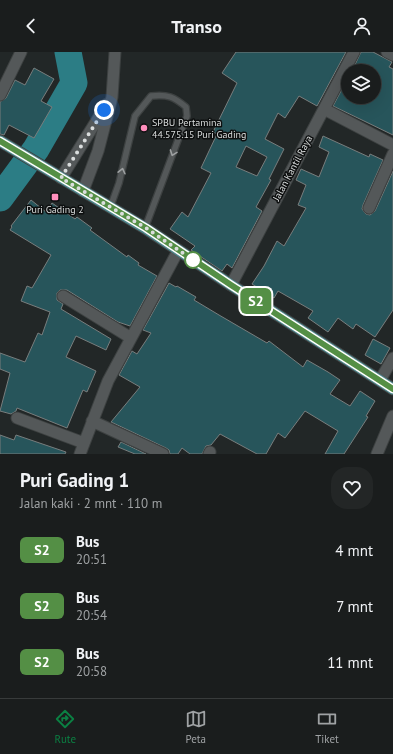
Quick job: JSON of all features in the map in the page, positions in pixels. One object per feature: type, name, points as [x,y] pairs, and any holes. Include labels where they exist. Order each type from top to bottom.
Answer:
[{"type":"main road","points":[[0,141],[110,208],[146,228],[178,251],[393,389]]},
{"type":"street","points":[[0,95],[21,52]]},
{"type":"street","points":[[83,191],[98,151],[112,97],[115,52]]},
{"type":"street","name":"Jalan Kantil Raya","points":[[231,285],[354,52]]},
{"type":"street","points":[[387,52],[393,55]]},
{"type":"street","points":[[61,178],[112,97]]},
{"type":"street","points":[[324,109],[393,145]]},
{"type":"street","points":[[369,208],[393,154]]},
{"type":"street","points":[[80,454],[108,381],[178,251]]},
{"type":"street","points":[[63,296],[132,338]]},
{"type":"street","points":[[380,380],[393,358]]},
{"type":"street","points":[[377,454],[393,416]]},
{"type":"street","points":[[17,418],[84,443]]},
{"type":"street","points":[[92,421],[163,454]]},
{"type":"lane","points":[[110,208],[119,183],[135,116],[151,96],[163,94],[176,99],[186,107],[186,116],[146,228]]},
{"type":"building","points":[[236,52],[346,52],[317,106],[299,96],[285,118],[278,113],[265,139],[284,149],[269,179],[271,180],[256,207],[262,211],[232,268],[227,264],[222,271],[191,250],[195,246],[170,229],[182,212],[188,217],[211,173],[201,168],[217,134],[213,132],[237,83],[222,73]],"holes":[[[246,146],[267,157],[257,176],[236,167]]]},
{"type":"building","points":[[361,52],[373,52],[392,62],[389,67],[393,69],[393,135],[333,106],[341,91],[341,104],[381,104],[381,64],[355,64]]},
{"type":"building","points":[[34,68],[54,79],[41,101],[52,107],[34,138],[9,125],[4,135],[0,134],[0,102],[6,98],[15,80],[25,85]]},
{"type":"building","points":[[323,136],[369,157],[370,154],[383,160],[363,205],[362,209],[366,214],[370,215],[375,211],[393,171],[393,310],[375,337],[356,324],[353,329],[338,318],[328,332],[308,318],[313,311],[278,291],[274,298],[252,284],[264,266],[277,241],[284,246],[306,208],[298,205],[306,185],[296,180],[301,169],[319,177],[329,152],[319,147]]},
{"type":"building","points":[[31,200],[46,212],[52,203],[75,219],[77,217],[92,228],[90,230],[127,257],[128,255],[139,263],[138,265],[157,276],[130,326],[118,322],[67,290],[60,290],[57,293],[57,300],[63,304],[61,309],[111,339],[106,350],[76,336],[66,357],[96,371],[87,392],[83,390],[67,428],[17,408],[16,411],[11,414],[0,411],[10,373],[0,369],[0,353],[25,362],[38,333],[42,335],[50,312],[21,301],[27,286],[32,288],[51,255],[10,230],[12,227],[11,226]]},
{"type":"building","points":[[169,283],[196,297],[194,300],[267,343],[269,341],[303,367],[307,360],[340,380],[330,394],[350,406],[360,391],[375,401],[366,416],[368,417],[344,454],[325,454],[338,431],[305,411],[285,438],[278,433],[266,454],[257,454],[220,434],[211,445],[206,446],[202,454],[190,454],[182,448],[178,454],[170,454],[169,450],[166,448],[111,422],[140,387],[119,375],[132,351],[137,354],[151,333],[143,330]]},
{"type":"building","points":[[373,339],[390,348],[381,364],[365,355]]},
{"type":"building","points":[[0,435],[14,440],[16,435],[66,452],[65,454],[0,454]]},
{"type":"building","points":[[121,442],[146,454],[135,454],[118,447]]},
{"type":"waterway","points":[[0,198],[36,149],[74,83],[68,52]]},
{"type":"bus line","name":"S2","points":[[0,141],[110,208],[146,228],[178,251],[393,389]]},
{"type":"place","name":"SPBU Pertamina 44.575.15 Puri Gading","points":[[144,128]]},
{"type":"place","name":"Puri Gading 2","points":[[55,197]]},
{"type":"route","points":[[104,110],[61,178],[146,228],[193,260]]}]
